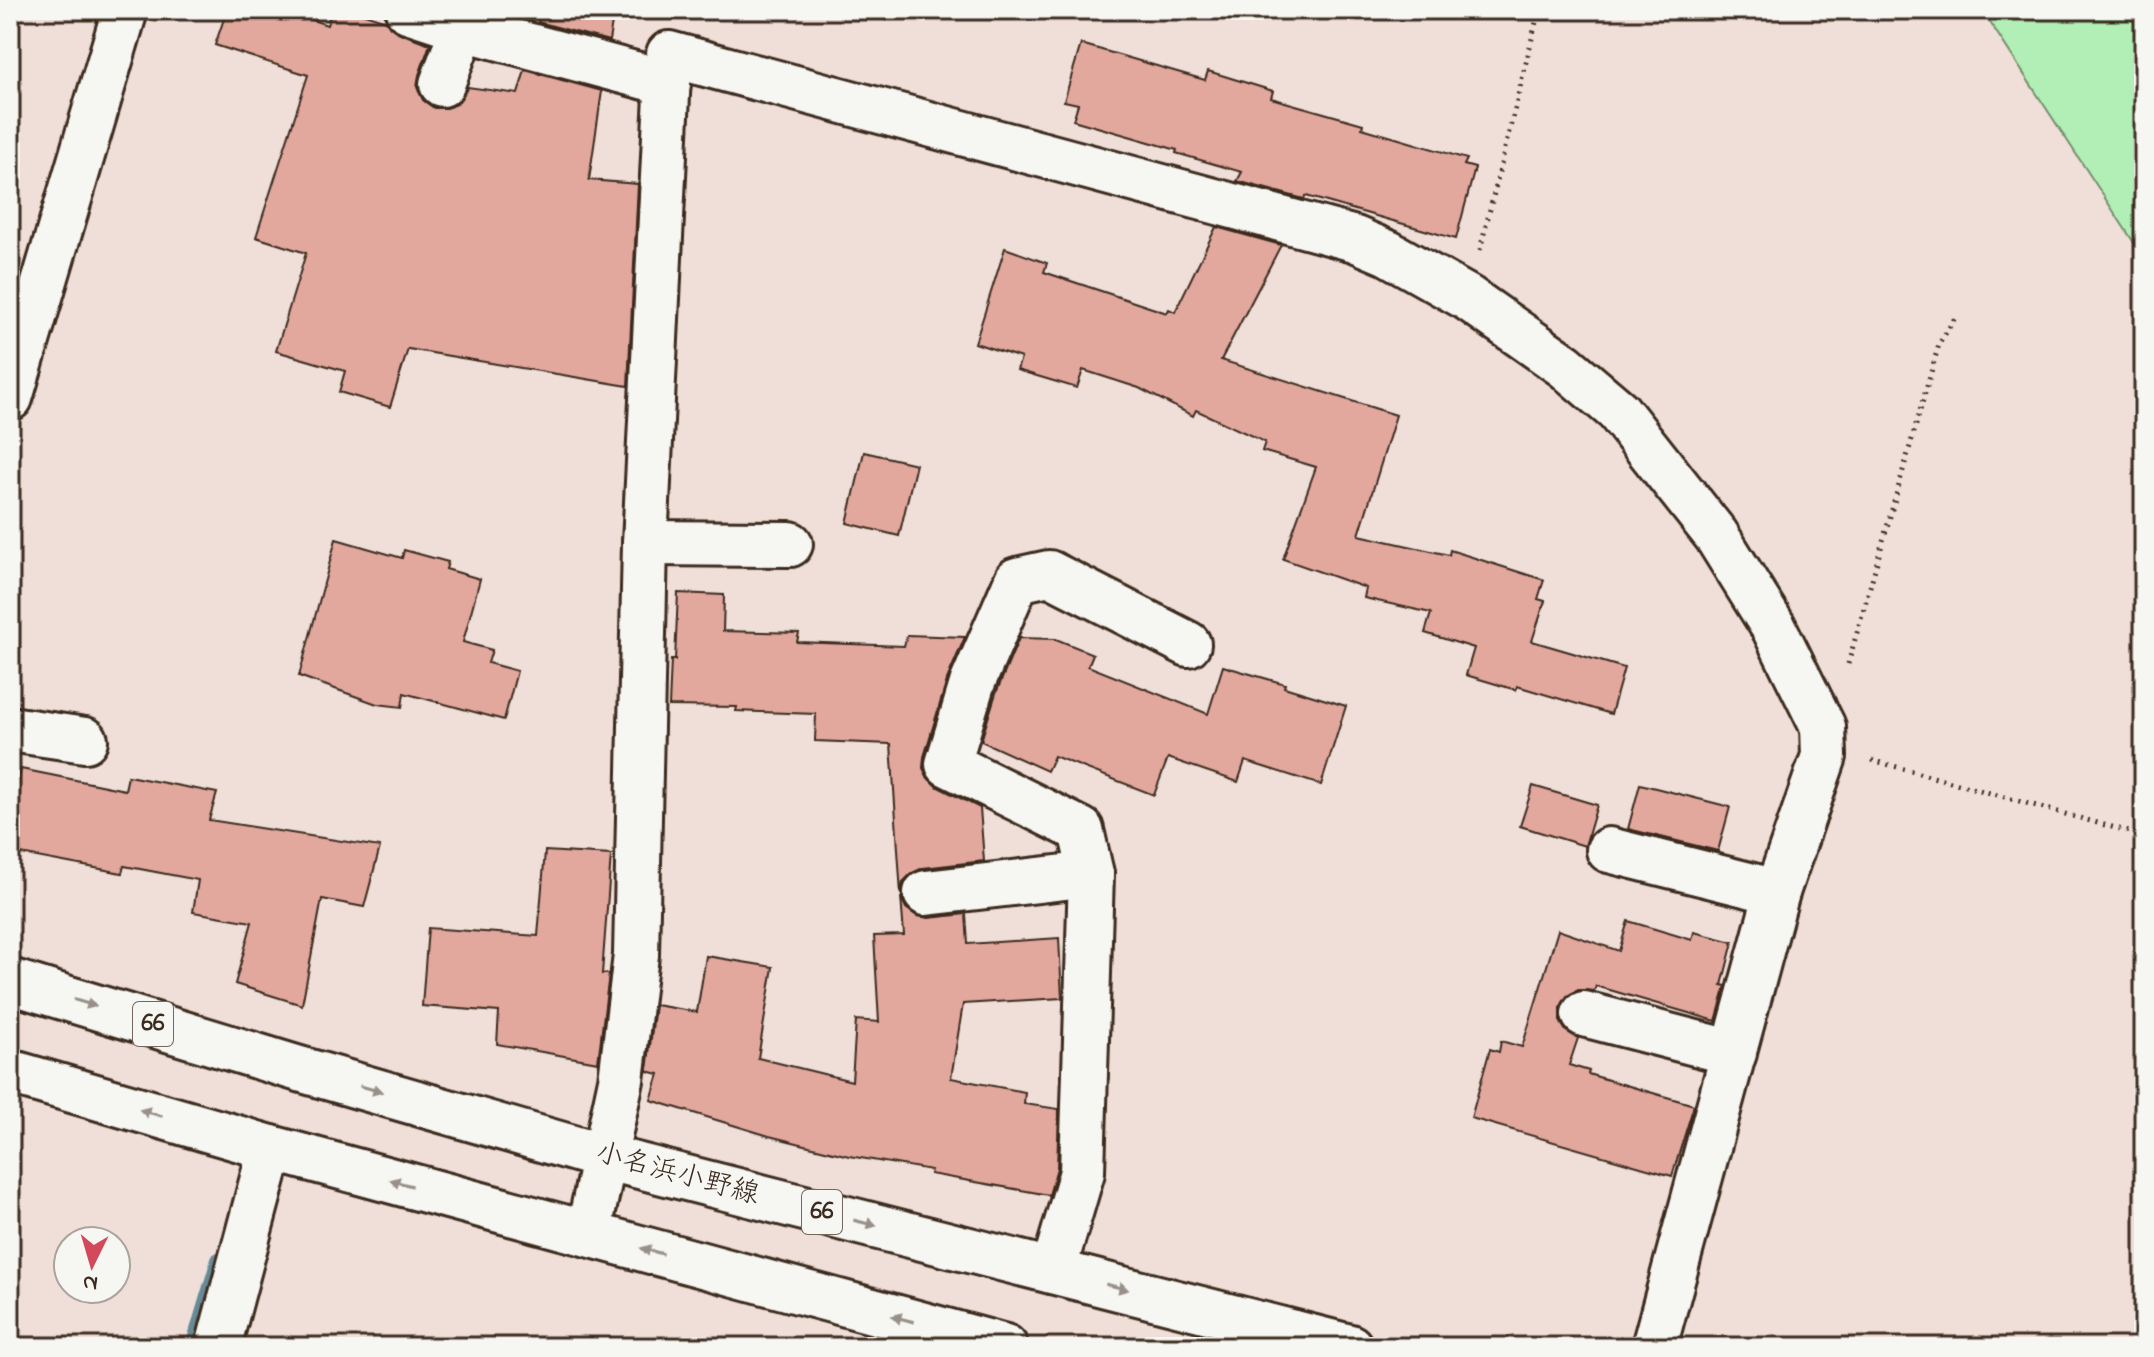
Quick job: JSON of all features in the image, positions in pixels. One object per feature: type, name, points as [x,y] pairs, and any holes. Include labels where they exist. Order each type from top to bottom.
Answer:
[{"type":"street","points":[[10,398],[125,10]]},
{"type":"street","points":[[408,10],[463,28],[668,83]]},
{"type":"street","points":[[442,84],[463,28]]},
{"type":"street","points":[[588,1234],[621,1080],[636,955],[645,543],[669,54],[1355,239],[1388,253],[1468,298],[1565,366],[1618,411],[1716,535],[1774,628],[1824,737],[1810,801],[1777,892],[1654,1347]]},
{"type":"street","points":[[645,543],[790,544]]},
{"type":"street","points":[[1053,1271],[1082,1172],[1091,874],[1081,830],[948,764],[972,684],[1017,580],[1049,573],[1188,644]]},
{"type":"street","points":[[10,729],[85,740]]},
{"type":"street","points":[[1609,850],[1777,892]]},
{"type":"street","points":[[926,893],[1091,874]]},
{"type":"street","name":"小名浜小野線","points":[[10,981],[604,1157],[1350,1347]]},
{"type":"street","points":[[1584,1014],[1734,1053]]},
{"type":"street","points":[[10,1072],[271,1148],[1005,1347]]},
{"type":"street","points":[[218,1347],[271,1148]]},
{"type":"path","points":[[1468,298],[1539,10]]},
{"type":"path","points":[[1956,316],[1939,344],[1834,714],[1824,737],[2144,836]]},
{"type":"green space","points":[[1982,10],[2144,10],[2144,258]]},
{"type":"building","points":[[227,10],[283,10],[327,25],[332,10],[353,10],[386,21],[400,33],[430,44],[417,87],[423,100],[434,108],[457,104],[468,87],[518,94],[525,70],[602,91],[589,180],[638,184],[628,386],[408,349],[390,407],[339,392],[345,371],[276,351],[306,253],[256,237],[308,75],[215,45]]},
{"type":"building","points":[[542,10],[614,10],[609,41],[538,22]]},
{"type":"building","points":[[1081,44],[1205,80],[1208,71],[1273,91],[1271,98],[1363,124],[1362,128],[1467,159],[1464,165],[1475,168],[1456,239],[1306,196],[1304,199],[1237,181],[1242,172],[1073,120],[1078,104],[1064,101]]},
{"type":"building","points":[[1216,227],[1281,245],[1221,360],[1396,415],[1359,535],[1449,555],[1450,550],[1544,580],[1538,599],[1545,601],[1532,641],[1624,668],[1611,714],[1517,686],[1516,690],[1466,675],[1474,648],[1425,633],[1431,613],[1364,598],[1366,588],[1283,559],[1316,467],[1262,451],[1265,442],[1196,410],[1193,416],[1139,388],[1083,370],[1077,388],[1017,370],[1021,358],[975,343],[1005,248],[1047,263],[1044,272],[1167,313],[1169,309],[1175,312]]},
{"type":"building","points":[[864,452],[916,464],[899,536],[847,523]]},
{"type":"building","points":[[336,539],[402,558],[404,550],[448,562],[446,569],[480,579],[463,642],[492,650],[488,663],[517,671],[504,720],[404,693],[402,707],[377,704],[299,676]]},
{"type":"building","points":[[678,593],[724,595],[723,631],[799,633],[797,642],[904,646],[907,635],[965,637],[948,677],[923,768],[936,786],[980,808],[984,861],[923,868],[903,882],[901,895],[891,744],[815,741],[816,714],[736,711],[737,707],[669,706]]},
{"type":"building","points":[[1019,638],[1056,639],[1093,654],[1088,666],[1208,714],[1223,666],[1346,706],[1321,785],[1245,761],[1238,782],[1168,758],[1154,795],[1054,756],[1047,771],[981,741],[996,693]]},
{"type":"building","points":[[21,769],[125,790],[128,776],[217,793],[209,820],[380,847],[364,907],[322,899],[302,1005],[235,984],[252,922],[193,912],[198,880],[124,866],[122,873],[10,852],[10,825]]},
{"type":"building","points":[[1640,784],[1730,807],[1718,851],[1628,829]]},
{"type":"building","points":[[1533,786],[1597,805],[1585,846],[1520,826]]},
{"type":"building","points":[[545,851],[611,855],[602,974],[609,974],[598,1062],[497,1044],[499,1012],[422,1006],[428,928],[538,936]]},
{"type":"building","points":[[901,897],[906,908],[917,916],[929,918],[966,914],[968,944],[1059,938],[1062,998],[963,1004],[951,1078],[1025,1092],[1024,1104],[1059,1109],[1057,1168],[1049,1195],[849,1156],[769,1136],[651,1100],[659,1074],[647,1071],[655,1005],[697,1012],[706,956],[773,967],[758,1058],[852,1081],[856,1020],[879,1022],[874,936],[904,935]]},
{"type":"building","points":[[1628,921],[1692,940],[1694,932],[1733,942],[1722,985],[1726,986],[1716,1021],[1596,986],[1594,991],[1578,990],[1567,996],[1560,1008],[1560,1021],[1566,1031],[1578,1038],[1569,1065],[1589,1071],[1588,1074],[1694,1105],[1672,1176],[1471,1118],[1490,1049],[1499,1052],[1501,1041],[1522,1047],[1558,930],[1619,951]]},
{"type":"waterway","points":[[193,1347],[219,1260]]}]
